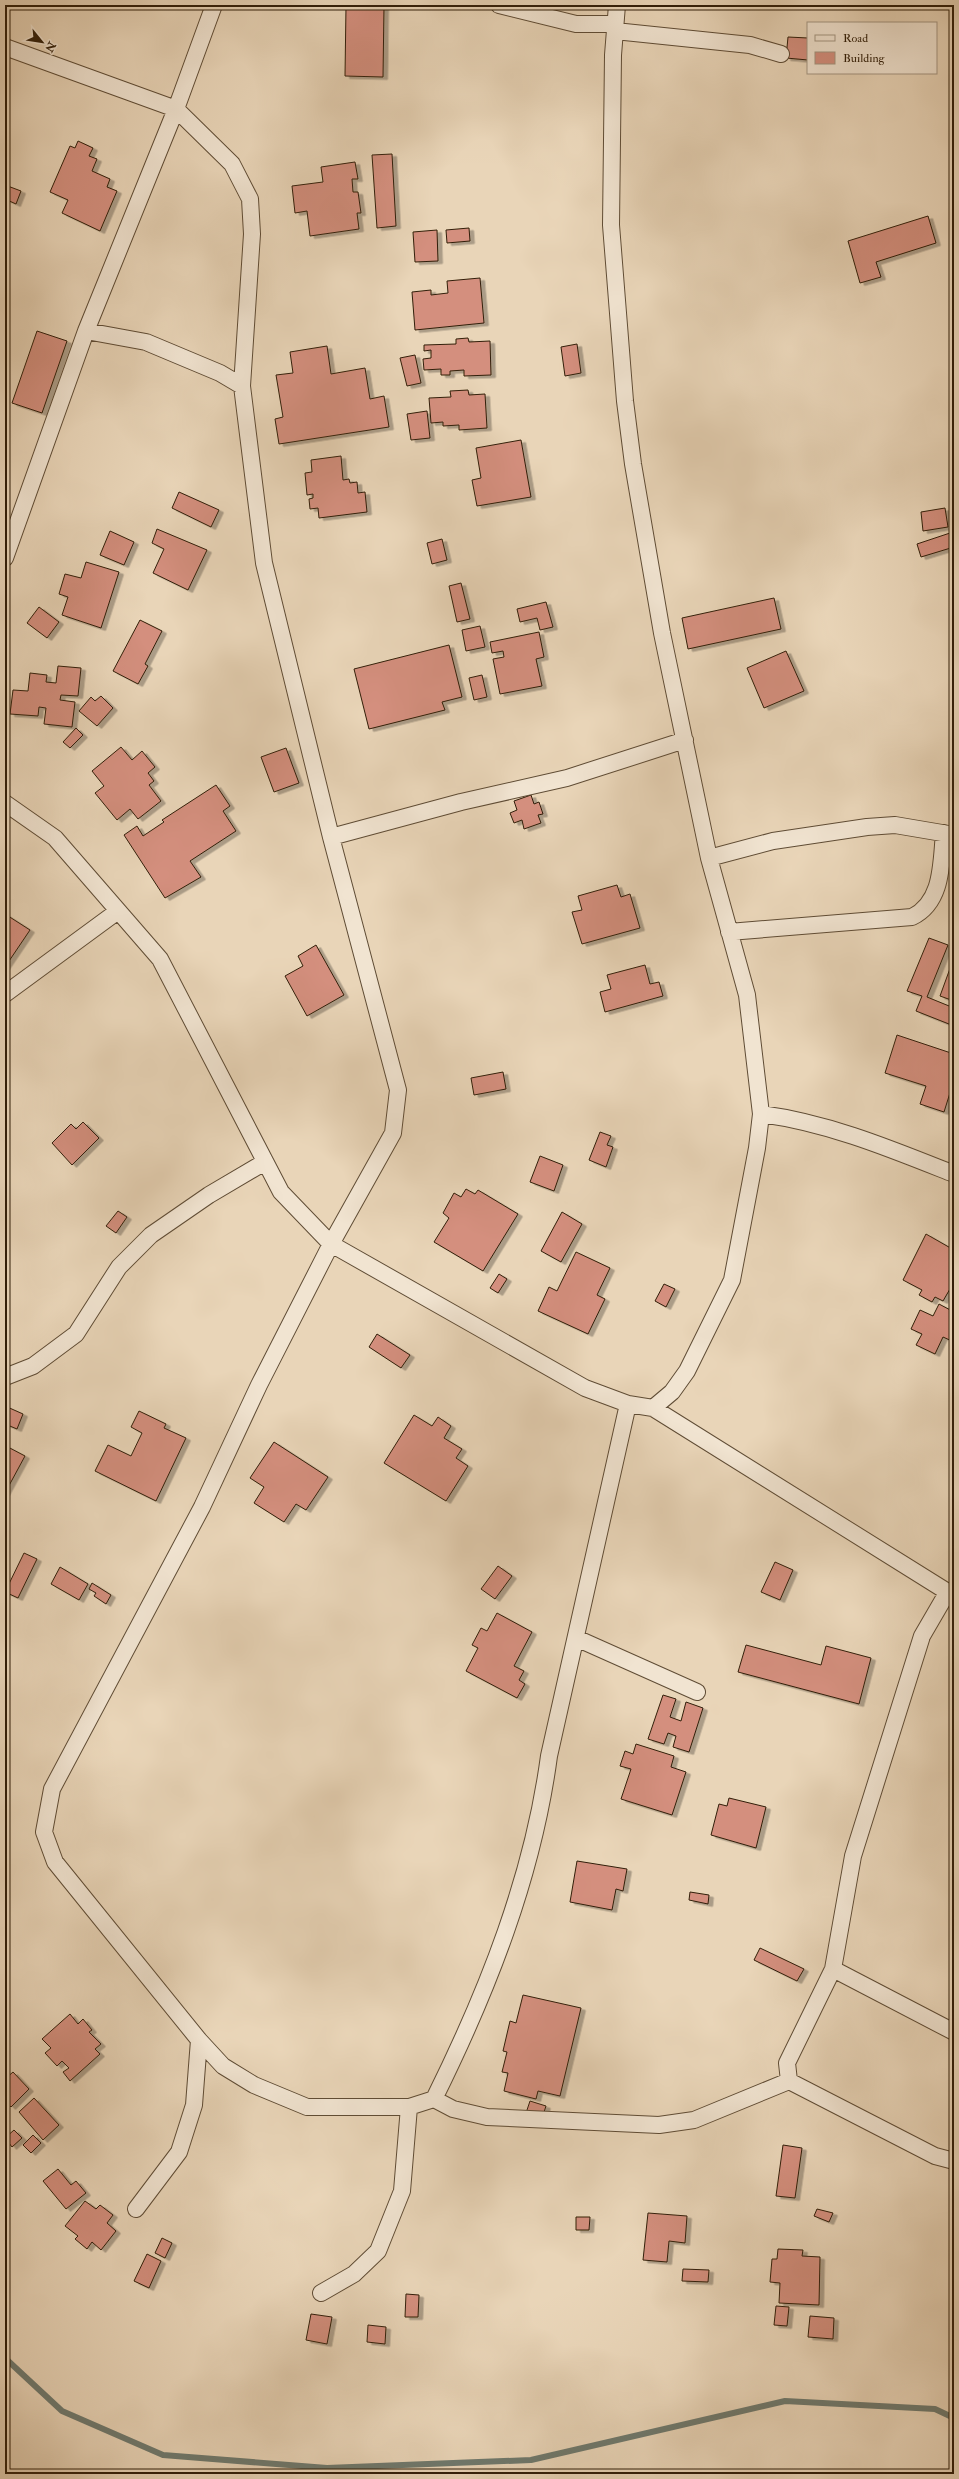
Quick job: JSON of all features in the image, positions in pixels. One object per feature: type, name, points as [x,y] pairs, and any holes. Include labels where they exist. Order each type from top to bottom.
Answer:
[{"type":"street","points":[[5,558],[86,332],[176,109],[214,5]]},
{"type":"street","points":[[499,5],[576,24],[750,45],[780,54]]},
{"type":"street","points":[[616,5],[611,225],[625,401],[638,499],[662,633],[709,858],[747,995],[761,1114],[758,1148],[732,1280],[687,1371],[672,1392],[654,1408]]},
{"type":"street","points":[[5,47],[176,109],[232,164],[250,199],[252,234],[242,386],[264,563],[331,837],[398,1090],[392,1133],[331,1244],[259,1385],[202,1507],[52,1789],[45,1825],[44,1832],[55,1862],[199,2040],[223,2066],[254,2085],[307,2107],[409,2108],[434,2099],[468,2030],[515,1910],[543,1800],[549,1756],[628,1404]]},
{"type":"street","points":[[86,332],[146,342],[220,373],[242,386]]},
{"type":"street","points":[[331,837],[461,802],[567,778],[685,740]]},
{"type":"street","points":[[5,803],[55,838],[160,960],[281,1192],[331,1244],[585,1388],[628,1404],[654,1408],[951,1594],[922,1636],[853,1856],[833,1969],[787,2063],[789,2081]]},
{"type":"street","points":[[709,858],[773,842],[867,827],[895,825],[949,834],[938,889],[922,912],[912,917],[729,932]]},
{"type":"street","points":[[5,994],[118,911]]},
{"type":"street","points":[[761,1114],[794,1118],[854,1134],[954,1174]]},
{"type":"street","points":[[5,1377],[33,1366],[76,1334],[119,1267],[151,1236],[209,1195],[265,1162]]},
{"type":"street","points":[[576,1638],[698,1692]]},
{"type":"street","points":[[833,1969],[954,2032]]},
{"type":"street","points":[[136,2209],[179,2152],[194,2105],[199,2040]]},
{"type":"street","points":[[434,2099],[453,2109],[487,2117],[659,2126],[694,2120],[789,2081],[935,2156],[954,2161]]},
{"type":"street","points":[[321,2293],[354,2274],[378,2250],[402,2191],[409,2108]]},
{"type":"building","points":[[346,6],[384,6],[383,77],[345,76]]},
{"type":"building","points":[[788,37],[807,38],[807,60],[786,58]]},
{"type":"building","points":[[78,141],[93,148],[89,156],[97,159],[92,171],[110,179],[107,187],[117,191],[100,231],[62,213],[68,200],[50,192],[70,146],[75,148]]},
{"type":"building","points":[[392,154],[396,226],[377,228],[372,155]]},
{"type":"building","points":[[355,162],[358,179],[352,179],[353,192],[358,192],[361,213],[357,213],[359,229],[310,236],[307,211],[295,213],[292,186],[323,182],[321,167]]},
{"type":"building","points":[[5,185],[21,191],[16,204],[5,199]]},
{"type":"building","points":[[928,216],[936,243],[876,262],[881,277],[860,283],[848,241]]},
{"type":"building","points":[[469,228],[470,241],[447,243],[446,230]]},
{"type":"building","points":[[437,230],[438,261],[415,262],[413,232]]},
{"type":"building","points":[[480,278],[484,323],[415,330],[412,292],[431,290],[431,295],[448,293],[447,281]]},
{"type":"building","points":[[37,331],[67,341],[42,413],[12,403]]},
{"type":"building","points":[[468,338],[469,342],[490,341],[491,375],[464,376],[464,370],[450,371],[450,375],[441,375],[441,369],[424,370],[423,359],[431,358],[431,350],[424,351],[424,345],[456,344],[456,339]]},
{"type":"building","points":[[577,344],[581,373],[565,376],[561,347]]},
{"type":"building","points":[[327,346],[331,374],[365,368],[370,399],[384,396],[389,427],[279,444],[275,419],[283,417],[276,375],[293,373],[290,352]]},
{"type":"building","points":[[415,355],[421,383],[407,386],[400,358]]},
{"type":"building","points":[[468,390],[469,395],[485,394],[487,428],[459,430],[459,425],[443,426],[443,422],[431,423],[429,398],[451,397],[450,391]]},
{"type":"building","points":[[427,411],[430,438],[411,440],[407,414]]},
{"type":"building","points":[[521,440],[531,497],[477,506],[472,480],[481,478],[476,448]]},
{"type":"building","points":[[341,456],[343,480],[349,479],[350,483],[357,482],[358,493],[365,492],[367,512],[319,518],[318,508],[310,509],[309,499],[313,498],[313,494],[307,495],[305,473],[312,472],[311,460]]},
{"type":"building","points":[[179,492],[219,510],[211,527],[172,508]]},
{"type":"building","points":[[945,508],[948,527],[923,531],[921,512]]},
{"type":"building","points":[[157,529],[207,550],[188,590],[153,573],[164,549],[152,543]]},
{"type":"building","points":[[110,531],[134,542],[124,565],[100,555]]},
{"type":"building","points":[[950,533],[954,547],[921,557],[917,544]]},
{"type":"building","points":[[442,539],[447,560],[432,564],[427,543]]},
{"type":"building","points":[[86,562],[119,572],[101,628],[62,615],[68,597],[59,594],[65,574],[81,578]]},
{"type":"building","points":[[461,583],[470,619],[457,622],[449,586]]},
{"type":"building","points":[[774,598],[781,629],[688,649],[682,618]]},
{"type":"building","points":[[546,602],[553,627],[540,630],[537,618],[520,622],[517,609]]},
{"type":"building","points":[[39,607],[59,622],[47,638],[27,623]]},
{"type":"building","points":[[140,620],[162,631],[145,664],[148,666],[138,684],[113,671]]},
{"type":"building","points":[[480,626],[485,647],[466,651],[462,630]]},
{"type":"building","points":[[539,632],[544,657],[536,659],[542,686],[500,694],[493,659],[504,657],[503,651],[492,653],[490,642]]},
{"type":"building","points":[[449,645],[462,697],[442,702],[445,710],[369,729],[354,669]]},
{"type":"building","points":[[786,651],[804,691],[764,708],[747,668]]},
{"type":"building","points":[[58,666],[81,668],[78,696],[61,695],[60,700],[75,702],[72,727],[44,724],[46,708],[39,707],[38,716],[10,714],[13,690],[28,691],[30,673],[47,675],[46,682],[56,683]]},
{"type":"building","points":[[482,675],[487,697],[474,700],[469,678]]},
{"type":"building","points":[[101,696],[113,708],[97,726],[79,711],[91,697],[95,701]]},
{"type":"building","points":[[76,728],[83,735],[70,748],[63,742]]},
{"type":"building","points":[[121,747],[132,760],[142,751],[155,767],[148,773],[154,781],[149,785],[161,801],[138,819],[130,809],[117,820],[95,793],[104,786],[92,771]]},
{"type":"building","points":[[286,748],[299,783],[274,792],[261,757]]},
{"type":"building","points":[[216,785],[230,806],[223,811],[236,831],[190,861],[201,877],[165,898],[124,835],[137,826],[143,836],[164,822],[162,820]]},
{"type":"building","points":[[531,795],[534,804],[539,802],[543,814],[538,815],[541,823],[524,829],[522,820],[514,823],[510,813],[517,810],[514,801]]},
{"type":"building","points":[[617,885],[621,897],[630,894],[640,928],[582,944],[572,912],[582,910],[578,896]]},
{"type":"building","points":[[5,914],[30,930],[5,967]]},
{"type":"building","points":[[929,938],[948,945],[927,997],[954,1008],[954,1026],[916,1011],[922,996],[907,991]]},
{"type":"building","points":[[316,945],[344,995],[307,1016],[285,976],[303,966],[298,956]]},
{"type":"building","points":[[952,963],[954,964],[954,1001],[940,996]]},
{"type":"building","points":[[645,965],[650,984],[659,982],[663,996],[605,1012],[600,992],[611,989],[607,975]]},
{"type":"building","points":[[897,1035],[954,1054],[954,1080],[944,1112],[920,1104],[926,1086],[885,1073]]},
{"type":"building","points":[[503,1072],[506,1089],[474,1095],[471,1078]]},
{"type":"building","points":[[83,1122],[99,1138],[72,1165],[52,1143],[71,1124],[76,1129]]},
{"type":"building","points":[[600,1132],[611,1136],[607,1145],[613,1147],[606,1167],[589,1160]]},
{"type":"building","points":[[540,1156],[563,1165],[554,1191],[530,1182]]},
{"type":"building","points":[[466,1189],[475,1194],[478,1190],[518,1214],[483,1271],[434,1242],[449,1218],[443,1213],[454,1193],[461,1197]]},
{"type":"building","points":[[118,1211],[127,1217],[116,1233],[106,1226]]},
{"type":"building","points":[[562,1212],[582,1224],[561,1262],[541,1251]]},
{"type":"building","points":[[926,1234],[954,1250],[954,1282],[943,1301],[935,1297],[932,1302],[919,1295],[922,1290],[903,1280]]},
{"type":"building","points":[[576,1252],[610,1268],[597,1295],[605,1299],[588,1334],[538,1311],[549,1287],[557,1291]]},
{"type":"building","points":[[499,1274],[507,1279],[498,1293],[490,1288]]},
{"type":"building","points":[[664,1284],[675,1289],[666,1307],[655,1301]]},
{"type":"building","points":[[939,1304],[954,1312],[951,1322],[954,1324],[954,1342],[943,1337],[935,1354],[916,1345],[922,1334],[911,1329],[920,1310],[933,1316]]},
{"type":"building","points":[[377,1334],[410,1355],[401,1368],[369,1347]]},
{"type":"building","points":[[5,1406],[23,1414],[17,1429],[5,1424]]},
{"type":"building","points":[[139,1411],[166,1424],[164,1428],[186,1438],[156,1501],[95,1471],[108,1445],[131,1456],[142,1433],[131,1427]]},
{"type":"building","points":[[414,1415],[432,1426],[438,1417],[451,1426],[444,1438],[462,1449],[456,1458],[468,1466],[446,1501],[384,1463]]},
{"type":"building","points":[[274,1442],[328,1477],[306,1510],[296,1504],[284,1522],[254,1503],[264,1487],[250,1478]]},
{"type":"building","points":[[6,1446],[25,1456],[5,1493],[5,1448]]},
{"type":"building","points":[[24,1553],[37,1559],[18,1598],[5,1592]]},
{"type":"building","points":[[775,1562],[793,1570],[780,1600],[761,1592]]},
{"type":"building","points":[[498,1566],[512,1576],[495,1599],[481,1589]]},
{"type":"building","points":[[60,1567],[88,1584],[79,1600],[51,1584]]},
{"type":"building","points":[[92,1583],[111,1595],[106,1604],[94,1596],[96,1593],[89,1589]]},
{"type":"building","points":[[497,1613],[532,1632],[514,1666],[524,1671],[519,1680],[525,1684],[517,1698],[466,1671],[478,1648],[472,1645],[481,1628],[487,1631]]},
{"type":"building","points":[[746,1645],[821,1665],[826,1646],[871,1658],[859,1704],[738,1672]]},
{"type":"building","points":[[663,1695],[676,1699],[670,1717],[681,1721],[686,1702],[703,1708],[689,1752],[673,1747],[676,1736],[668,1733],[664,1744],[648,1739]]},
{"type":"building","points":[[636,1744],[674,1756],[671,1767],[686,1772],[672,1815],[621,1799],[631,1769],[620,1766],[625,1751],[633,1754]]},
{"type":"building","points":[[729,1798],[766,1807],[756,1848],[711,1835],[719,1804],[727,1806]]},
{"type":"building","points":[[577,1861],[627,1869],[623,1891],[616,1889],[612,1910],[570,1902]]},
{"type":"building","points":[[690,1892],[709,1895],[708,1904],[689,1900]]},
{"type":"building","points":[[760,1948],[804,1969],[797,1981],[754,1960]]},
{"type":"building","points":[[523,1995],[581,2008],[560,2096],[538,2091],[536,2099],[504,2091],[508,2073],[502,2072],[507,2052],[503,2051],[510,2021],[516,2023]]},
{"type":"building","points":[[70,2014],[78,2024],[83,2019],[92,2030],[89,2032],[101,2044],[95,2049],[100,2054],[70,2081],[63,2072],[69,2068],[62,2061],[57,2066],[45,2053],[51,2048],[42,2039]]},
{"type":"building","points":[[13,2072],[29,2089],[11,2107],[5,2101],[5,2079]]},
{"type":"building","points":[[34,2098],[59,2125],[43,2140],[19,2112]]},
{"type":"building","points":[[530,2101],[546,2106],[542,2118],[526,2113]]},
{"type":"building","points":[[14,2130],[22,2138],[12,2147],[5,2138]]},
{"type":"building","points":[[33,2135],[41,2143],[31,2153],[23,2145]]},
{"type":"building","points":[[783,2145],[802,2148],[795,2198],[776,2196]]},
{"type":"building","points":[[58,2169],[71,2185],[76,2181],[86,2193],[66,2209],[43,2181]]},
{"type":"building","points":[[85,2201],[96,2209],[100,2205],[113,2215],[107,2223],[116,2231],[101,2250],[92,2242],[87,2249],[75,2239],[78,2236],[65,2226]]},
{"type":"building","points":[[817,2209],[833,2213],[829,2222],[814,2216]]},
{"type":"building","points":[[648,2213],[687,2216],[685,2243],[669,2241],[667,2262],[643,2260]]},
{"type":"building","points":[[576,2217],[590,2217],[589,2230],[576,2230]]},
{"type":"building","points":[[162,2238],[172,2243],[165,2258],[155,2253]]},
{"type":"building","points":[[778,2249],[803,2250],[802,2256],[820,2257],[819,2305],[779,2303],[780,2283],[770,2282],[772,2259],[777,2259]]},
{"type":"building","points":[[147,2254],[161,2261],[149,2288],[134,2281]]},
{"type":"building","points":[[683,2269],[709,2270],[708,2282],[682,2281]]},
{"type":"building","points":[[406,2294],[419,2295],[418,2317],[405,2317]]},
{"type":"building","points":[[776,2306],[789,2307],[787,2326],[774,2325]]},
{"type":"building","points":[[311,2314],[332,2317],[327,2344],[306,2340]]},
{"type":"building","points":[[810,2316],[834,2318],[833,2339],[808,2337]]},
{"type":"building","points":[[368,2325],[386,2327],[385,2344],[367,2342]]},
{"type":"waterway","points":[[5,2358],[62,2411],[163,2455],[327,2468],[531,2460],[785,2401],[935,2409],[954,2418]]}]
